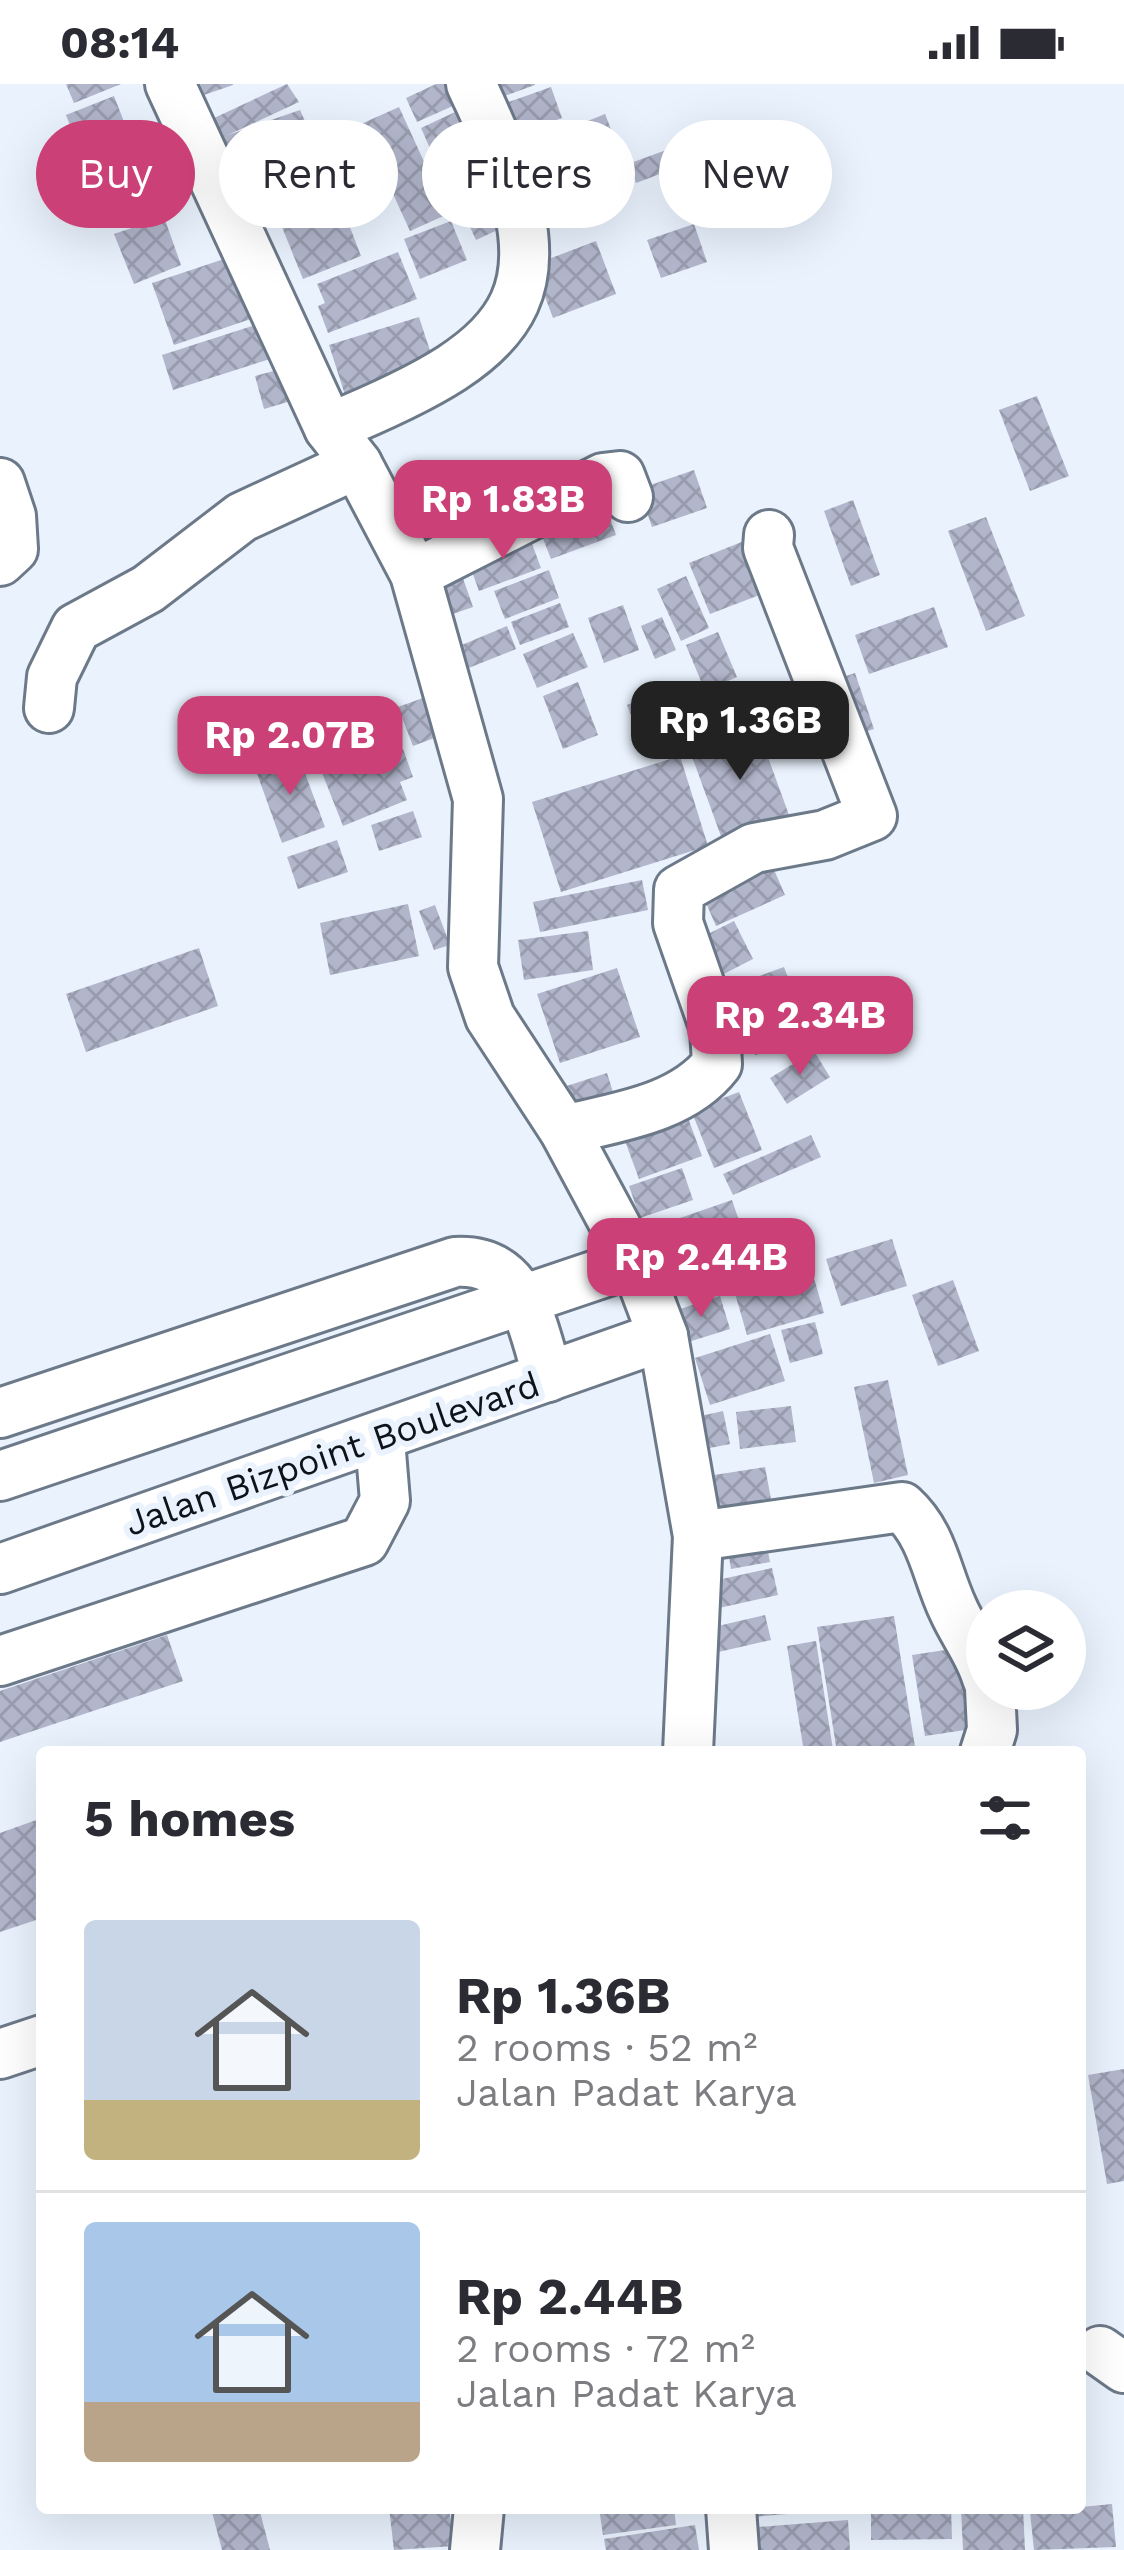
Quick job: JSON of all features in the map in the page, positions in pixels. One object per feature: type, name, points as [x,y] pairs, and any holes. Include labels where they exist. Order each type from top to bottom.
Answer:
[{"type":"street","points":[[170,84],[343,446],[415,574],[478,800],[473,967],[490,1017],[564,1130],[635,1262],[663,1336],[698,1536],[688,1746]]},
{"type":"street","points":[[49,707],[52,676],[76,628],[148,589],[404,396],[478,351],[509,319],[527,275],[522,220],[471,84]]},
{"type":"street","points":[[415,574],[603,478],[620,476],[628,497]]},
{"type":"street","points":[[0,483],[13,549],[0,561]]},
{"type":"street","points":[[564,1130],[641,1112],[701,1085],[717,1064],[715,1029],[678,923],[676,898],[683,884],[754,848],[825,836],[872,816],[768,548],[769,535]]},
{"type":"street","points":[[0,1413],[455,1262],[476,1260],[506,1274],[524,1299],[548,1377]]},
{"type":"street","points":[[0,1476],[635,1262]]},
{"type":"street","name":"Jalan Bizpoint Boulevard","points":[[0,1569],[380,1440],[663,1336]]},
{"type":"street","points":[[0,1661],[364,1541],[385,1502],[380,1440]]},
{"type":"street","points":[[698,1536],[902,1507],[916,1520],[935,1556],[966,1637]]},
{"type":"street","points":[[987,1746],[991,1710]]},
{"type":"street","points":[[0,2054],[36,2042]]},
{"type":"street","points":[[475,2550],[478,2514]]},
{"type":"street","points":[[731,2514],[734,2550]]},
{"type":"building","points":[[66,84],[121,84],[74,103]]},
{"type":"building","points":[[200,84],[233,84],[233,85],[204,95]]},
{"type":"building","points":[[287,84],[299,102],[260,120],[219,120],[219,130],[214,118]]},
{"type":"building","points":[[436,84],[456,84],[464,101],[417,122],[406,98]]},
{"type":"building","points":[[497,84],[535,84],[535,85],[502,97]]},
{"type":"building","points":[[551,87],[562,118],[505,120],[500,105]]},
{"type":"building","points":[[114,96],[123,120],[68,120],[66,115]]},
{"type":"building","points":[[468,106],[474,120],[438,120]]},
{"type":"building","points":[[399,107],[422,157],[422,226],[410,231],[398,205],[398,120],[370,120]]},
{"type":"building","points":[[300,110],[305,120],[271,120]]},
{"type":"building","points":[[659,153],[659,174],[636,183],[635,161]]},
{"type":"building","points":[[132,228],[168,228],[181,265],[134,284],[114,234]]},
{"type":"building","points":[[282,228],[350,228],[361,256],[303,279]]},
{"type":"building","points":[[433,228],[454,228],[467,260],[420,279],[404,239]]},
{"type":"building","points":[[470,228],[502,228],[476,240]]},
{"type":"building","points":[[695,228],[707,262],[661,278],[647,240]]},
{"type":"building","points":[[596,241],[616,294],[553,318],[533,265]]},
{"type":"building","points":[[398,252],[417,299],[328,333],[318,306],[325,303],[317,284]]},
{"type":"building","points":[[236,255],[257,317],[174,345],[152,283]]},
{"type":"building","points":[[419,317],[433,360],[345,395],[329,345]]},
{"type":"building","points":[[258,324],[270,359],[173,390],[162,355]]},
{"type":"building","points":[[292,366],[301,398],[264,409],[255,376]]},
{"type":"building","points":[[1037,396],[1069,476],[1030,491],[999,410]]},
{"type":"building","points":[[694,470],[707,508],[652,527],[639,489]]},
{"type":"building","points":[[853,500],[880,575],[851,586],[824,511]]},
{"type":"building","points":[[604,502],[616,535],[551,559],[538,526]]},
{"type":"building","points":[[986,517],[1025,616],[986,631],[948,531]]},
{"type":"building","points":[[528,533],[541,568],[479,591],[466,555]]},
{"type":"building","points":[[759,535],[780,587],[710,614],[689,563]]},
{"type":"building","points":[[458,564],[473,607],[447,616],[431,574]]},
{"type":"building","points":[[549,570],[559,598],[505,619],[494,591]]},
{"type":"building","points":[[686,576],[709,628],[681,641],[657,589]]},
{"type":"building","points":[[560,603],[569,627],[520,645],[511,622]]},
{"type":"building","points":[[623,605],[639,650],[604,663],[588,618]]},
{"type":"building","points":[[934,607],[948,647],[869,674],[855,635]]},
{"type":"building","points":[[662,617],[676,650],[655,659],[641,626]]},
{"type":"building","points":[[507,626],[516,649],[466,669],[457,647]]},
{"type":"building","points":[[718,632],[737,677],[705,691],[686,645]]},
{"type":"building","points":[[573,633],[588,667],[537,688],[523,654]]},
{"type":"building","points":[[855,673],[874,729],[847,738],[828,682]]},
{"type":"building","points":[[578,682],[598,735],[563,749],[543,696]]},
{"type":"building","points":[[683,682],[696,714],[640,738],[627,705]]},
{"type":"building","points":[[423,698],[437,737],[413,746],[398,707]]},
{"type":"building","points":[[757,727],[789,815],[722,839],[690,751]]},
{"type":"building","points":[[381,735],[389,755],[403,749],[413,777],[400,782],[407,800],[343,826],[317,760]]},
{"type":"building","points":[[297,752],[325,827],[282,843],[255,768]]},
{"type":"building","points":[[680,756],[708,846],[561,892],[532,802]]},
{"type":"building","points":[[413,811],[422,837],[379,851],[371,825]]},
{"type":"building","points":[[337,840],[348,872],[298,889],[287,857]]},
{"type":"building","points":[[765,849],[785,895],[716,926],[696,880]]},
{"type":"building","points":[[642,880],[648,910],[540,932],[533,902]]},
{"type":"building","points":[[408,904],[419,956],[330,975],[320,923]]},
{"type":"building","points":[[435,905],[450,945],[434,950],[419,911]]},
{"type":"building","points":[[734,921],[753,959],[714,979],[694,941]]},
{"type":"building","points":[[588,931],[593,970],[524,980],[518,940]]},
{"type":"building","points":[[199,948],[218,1006],[86,1052],[66,994]]},
{"type":"building","points":[[784,967],[796,999],[738,1020],[726,988]]},
{"type":"building","points":[[617,968],[640,1037],[560,1063],[537,994]]},
{"type":"building","points":[[786,1025],[791,1047],[755,1055],[750,1032]]},
{"type":"building","points":[[814,1051],[830,1077],[787,1104],[770,1078]]},
{"type":"building","points":[[607,1073],[618,1108],[569,1128],[548,1092]]},
{"type":"building","points":[[739,1092],[762,1150],[714,1168],[691,1110]]},
{"type":"building","points":[[684,1107],[702,1156],[639,1179],[621,1130]]},
{"type":"building","points":[[811,1135],[821,1157],[733,1195],[723,1174]]},
{"type":"building","points":[[682,1168],[693,1200],[640,1218],[629,1186]]},
{"type":"building","points":[[732,1200],[749,1250],[667,1278],[651,1228]]},
{"type":"building","points":[[892,1239],[907,1286],[841,1306],[826,1259]]},
{"type":"building","points":[[805,1247],[824,1313],[747,1335],[728,1269]]},
{"type":"building","points":[[953,1280],[979,1351],[938,1366],[912,1295]]},
{"type":"building","points":[[720,1296],[730,1329],[682,1344],[671,1312]]},
{"type":"building","points":[[815,1322],[823,1354],[790,1363],[781,1330]]},
{"type":"building","points":[[770,1334],[785,1381],[710,1405],[695,1358]]},
{"type":"building","points":[[888,1380],[908,1475],[874,1483],[854,1387]]},
{"type":"building","points":[[791,1406],[796,1442],[740,1449],[736,1412]]},
{"type":"building","points":[[723,1411],[730,1444],[700,1450],[692,1418]]},
{"type":"building","points":[[765,1467],[771,1499],[715,1509],[708,1476]]},
{"type":"building","points":[[764,1532],[770,1562],[731,1569],[726,1539]]},
{"type":"building","points":[[772,1568],[778,1595],[710,1610],[704,1583]]},
{"type":"building","points":[[765,1615],[771,1640],[710,1654],[705,1629]]},
{"type":"building","points":[[894,1616],[915,1746],[836,1746],[817,1627]]},
{"type":"building","points":[[167,1635],[183,1681],[0,1742],[0,1691]]},
{"type":"building","points":[[816,1641],[832,1746],[803,1746],[787,1646]]},
{"type":"building","points":[[959,1648],[972,1729],[925,1736],[912,1655]]},
{"type":"building","points":[[36,1820],[36,1920],[0,1932],[0,1833]]},
{"type":"building","points":[[1124,2069],[1124,2181],[1107,2184],[1088,2075]]},
{"type":"building","points":[[1112,2504],[1116,2547],[1034,2550],[1030,2514],[1086,2514],[1086,2507]]},
{"type":"building","points":[[213,2514],[261,2514],[270,2550],[222,2550]]},
{"type":"building","points":[[390,2514],[450,2514],[454,2546],[394,2550]]},
{"type":"building","points":[[600,2514],[675,2514],[676,2525],[603,2535]]},
{"type":"building","points":[[871,2514],[951,2514],[952,2539],[871,2540]]},
{"type":"building","points":[[961,2514],[1023,2514],[1025,2550],[963,2550]]},
{"type":"building","points":[[848,2520],[850,2550],[748,2550],[746,2528]]},
{"type":"building","points":[[695,2525],[699,2550],[606,2550],[604,2539]]}]
